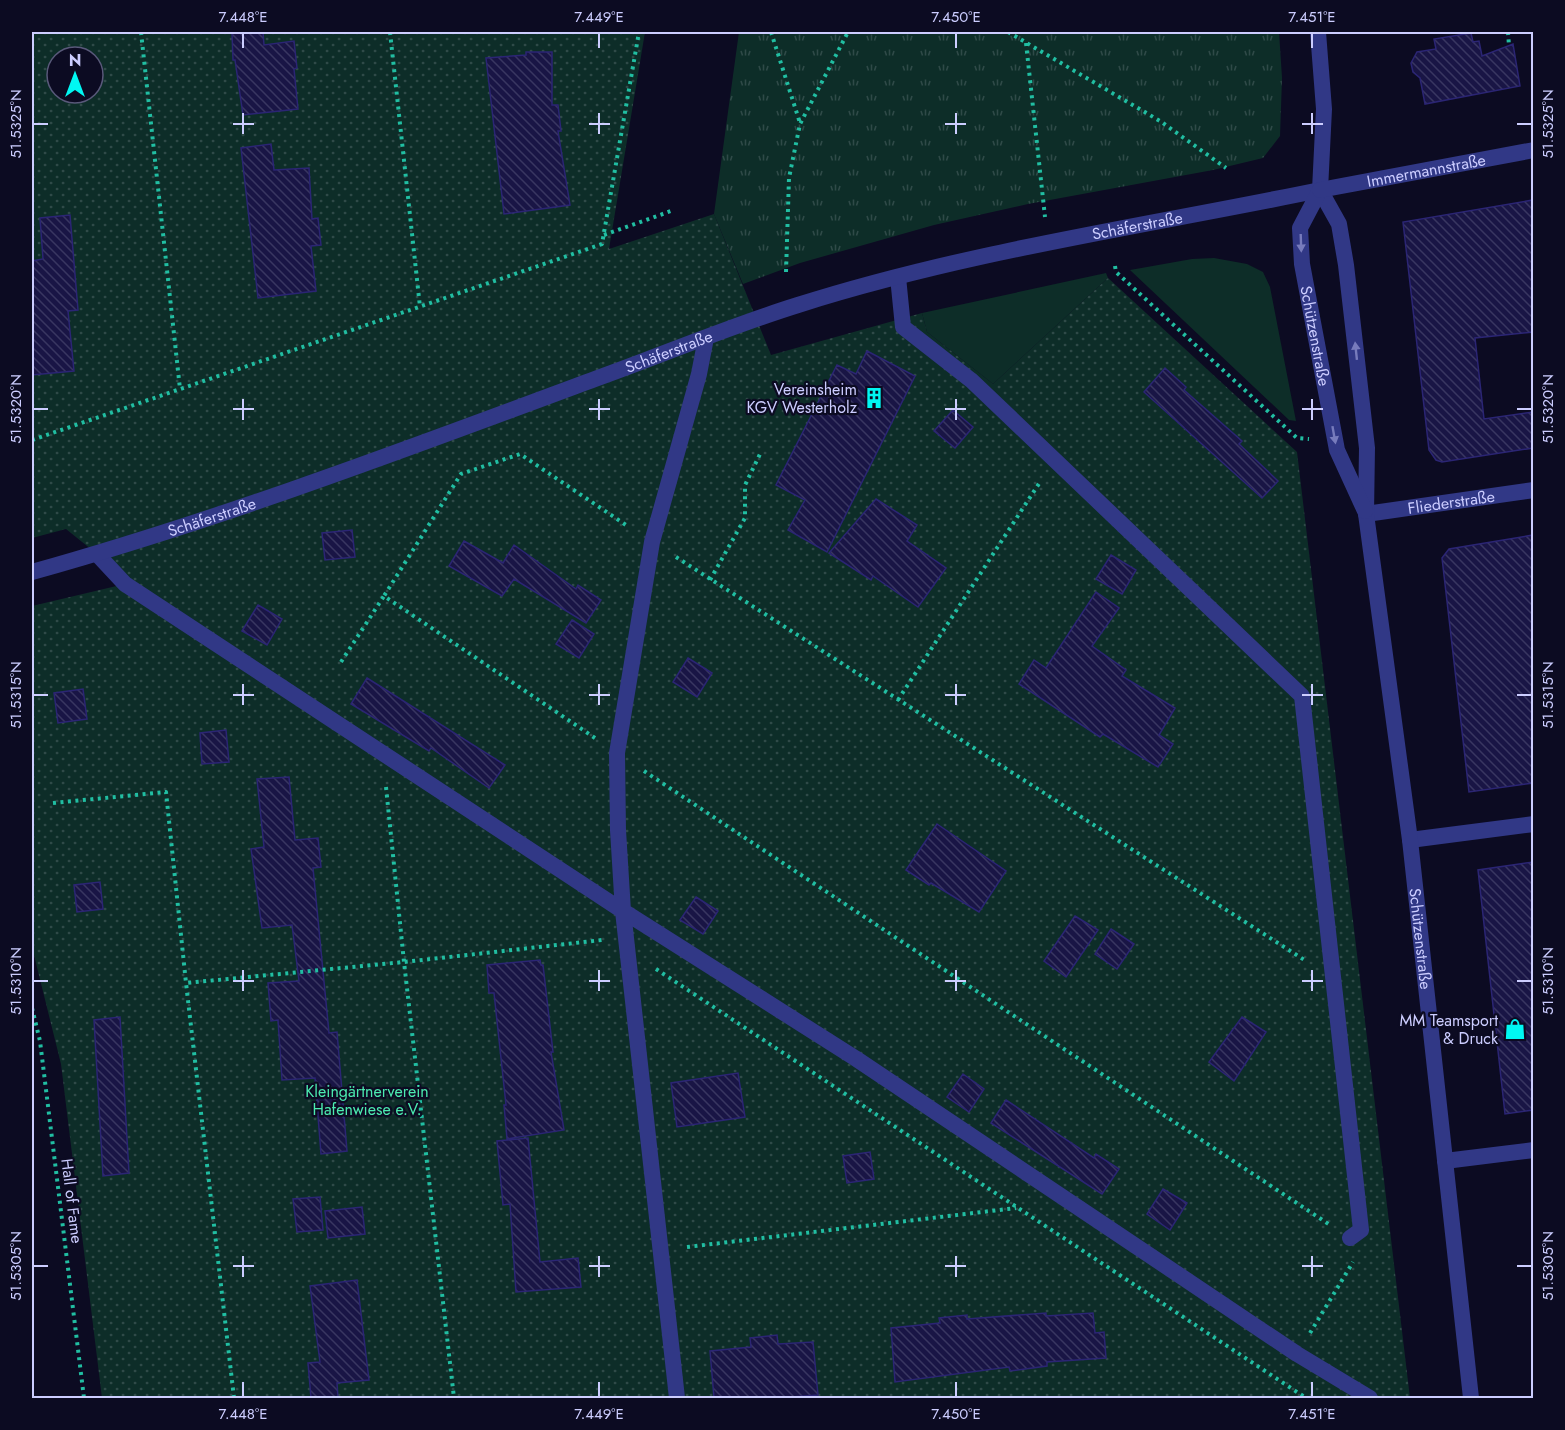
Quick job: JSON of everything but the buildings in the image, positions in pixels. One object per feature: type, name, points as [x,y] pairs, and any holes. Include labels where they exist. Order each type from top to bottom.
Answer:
[{"type":"street","name":"Schützenstraße","points":[[1318,32],[1324,109],[1320,190],[1300,228],[1302,264],[1337,450],[1366,514]]},
{"type":"street","name":"Immermannstraße","points":[[1320,190],[1533,150]]},
{"type":"street","name":"Schützenstraße","points":[[1320,190],[1339,224],[1346,265],[1367,448],[1366,514],[1410,840],[1471,1398]]},
{"type":"street","name":"Schäferstraße","points":[[32,572],[97,554],[259,500],[796,305],[898,277],[1048,243],[1320,190]]},
{"type":"street","points":[[898,277],[903,327],[972,381],[1302,696],[1361,1230],[1350,1238]]},
{"type":"street","points":[[677,1398],[623,911],[618,830],[617,753],[651,542],[699,374],[706,338]]},
{"type":"street","name":"Fliederstraße","points":[[1366,514],[1533,490]]},
{"type":"street","points":[[97,554],[126,584],[623,911],[865,1065],[1297,1354],[1370,1398]]},
{"type":"street","points":[[1410,840],[1533,824]]},
{"type":"street","points":[[1445,1161],[1533,1150]]},
{"type":"path","points":[[141,32],[180,389]]},
{"type":"path","points":[[390,32],[420,307]]},
{"type":"path","points":[[32,440],[602,243],[639,32]]},
{"type":"path","points":[[771,32],[801,123]]},
{"type":"path","points":[[786,272],[789,178],[801,123],[848,32]]},
{"type":"path","points":[[1008,32],[1160,121],[1226,168]]},
{"type":"path","points":[[1508,32],[1509,46]]},
{"type":"path","points":[[1026,42],[1048,243]]},
{"type":"path","points":[[603,235],[671,211]]},
{"type":"path","points":[[1115,266],[1116,272],[1297,438],[1309,440]]},
{"type":"path","points":[[341,662],[461,474],[520,454],[651,542],[1334,980]]},
{"type":"path","points":[[710,579],[745,518],[745,485],[760,454]]},
{"type":"path","points":[[898,700],[1054,460]]},
{"type":"path","points":[[384,596],[1350,1238],[1355,1259],[1297,1354]]},
{"type":"path","points":[[386,786],[454,1398]]},
{"type":"path","points":[[53,803],[166,792],[234,1398]]},
{"type":"path","points":[[186,983],[627,944],[1017,1208],[1306,1398]]},
{"type":"path","name":"Hall of Fame","points":[[32,1008],[40,1041],[84,1398]]},
{"type":"path","points":[[660,1250],[1017,1208]]},
{"type":"green space","name":"Kleingärtnerverein Hafenwiese e.V.","points":[[32,32],[645,32],[609,249],[714,214],[771,355],[922,313],[927,332],[993,384],[1108,278],[1297,452],[1410,1398],[102,1398],[61,1064],[32,947],[32,606],[125,584],[97,554],[66,529],[32,538]]},
{"type":"green space","points":[[739,32],[1279,32],[1282,78],[1280,136],[1263,158],[1213,170],[1028,204],[934,225],[800,263],[743,284],[714,214]]},
{"type":"green space","points":[[1214,258],[1247,264],[1263,272],[1270,287],[1296,421],[1289,420],[1130,270],[1192,259]]},
{"type":"green space","points":[[1106,273],[1108,278],[993,384],[927,332],[922,313]]},
{"type":"place","name":"Vereinsheim KGV Westerholz","points":[[874,398]]},
{"type":"place","name":"MM Teamsport & Druck","points":[[1515,1029]]}]
